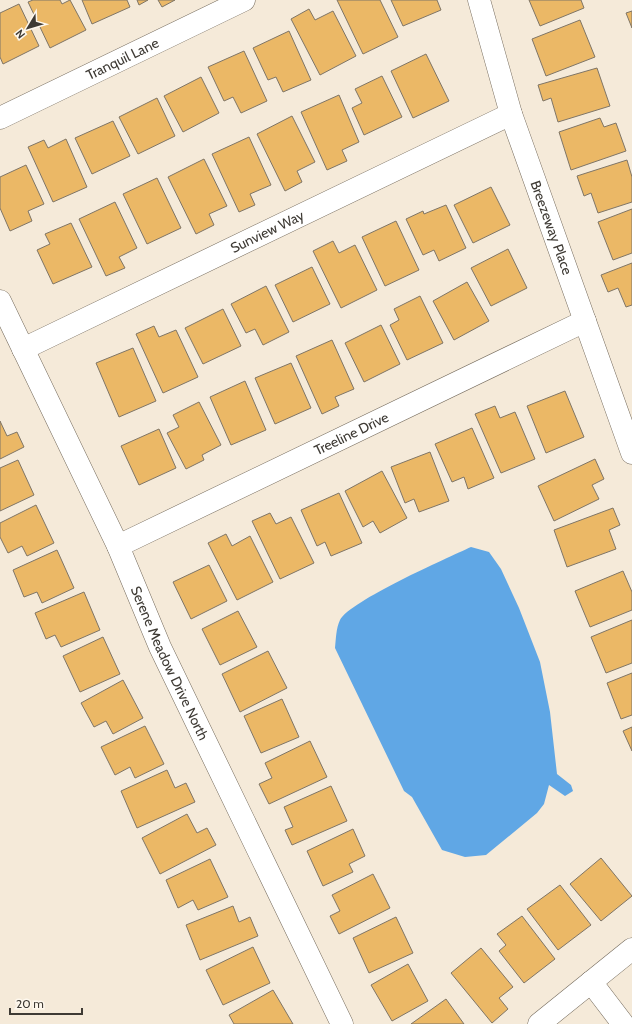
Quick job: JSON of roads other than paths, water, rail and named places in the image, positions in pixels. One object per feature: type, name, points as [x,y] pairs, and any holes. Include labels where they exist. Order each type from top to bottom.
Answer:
[{"type":"street","name":"Tranquil Lane","points":[[0,118],[244,0]]},
{"type":"street","name":"Breezeway Place","points":[[479,0],[512,114],[632,453]]},
{"type":"street","name":"Sunview Way","points":[[23,349],[512,114]]},
{"type":"street","name":"Serene Meadow Drive North","points":[[0,301],[118,546],[160,647],[342,1024]]},
{"type":"street","name":"Treeline Drive","points":[[118,546],[585,321]]},
{"type":"street","points":[[539,1024],[632,949]]},
{"type":"street","points":[[591,982],[623,1024]]},
{"type":"water","points":[[471,547],[489,552],[501,569],[519,608],[540,662],[550,712],[557,774],[571,785],[573,791],[565,796],[549,785],[544,804],[537,813],[486,855],[465,857],[442,850],[412,797],[404,791],[335,648],[336,634],[340,620],[361,602],[400,580]]}]
